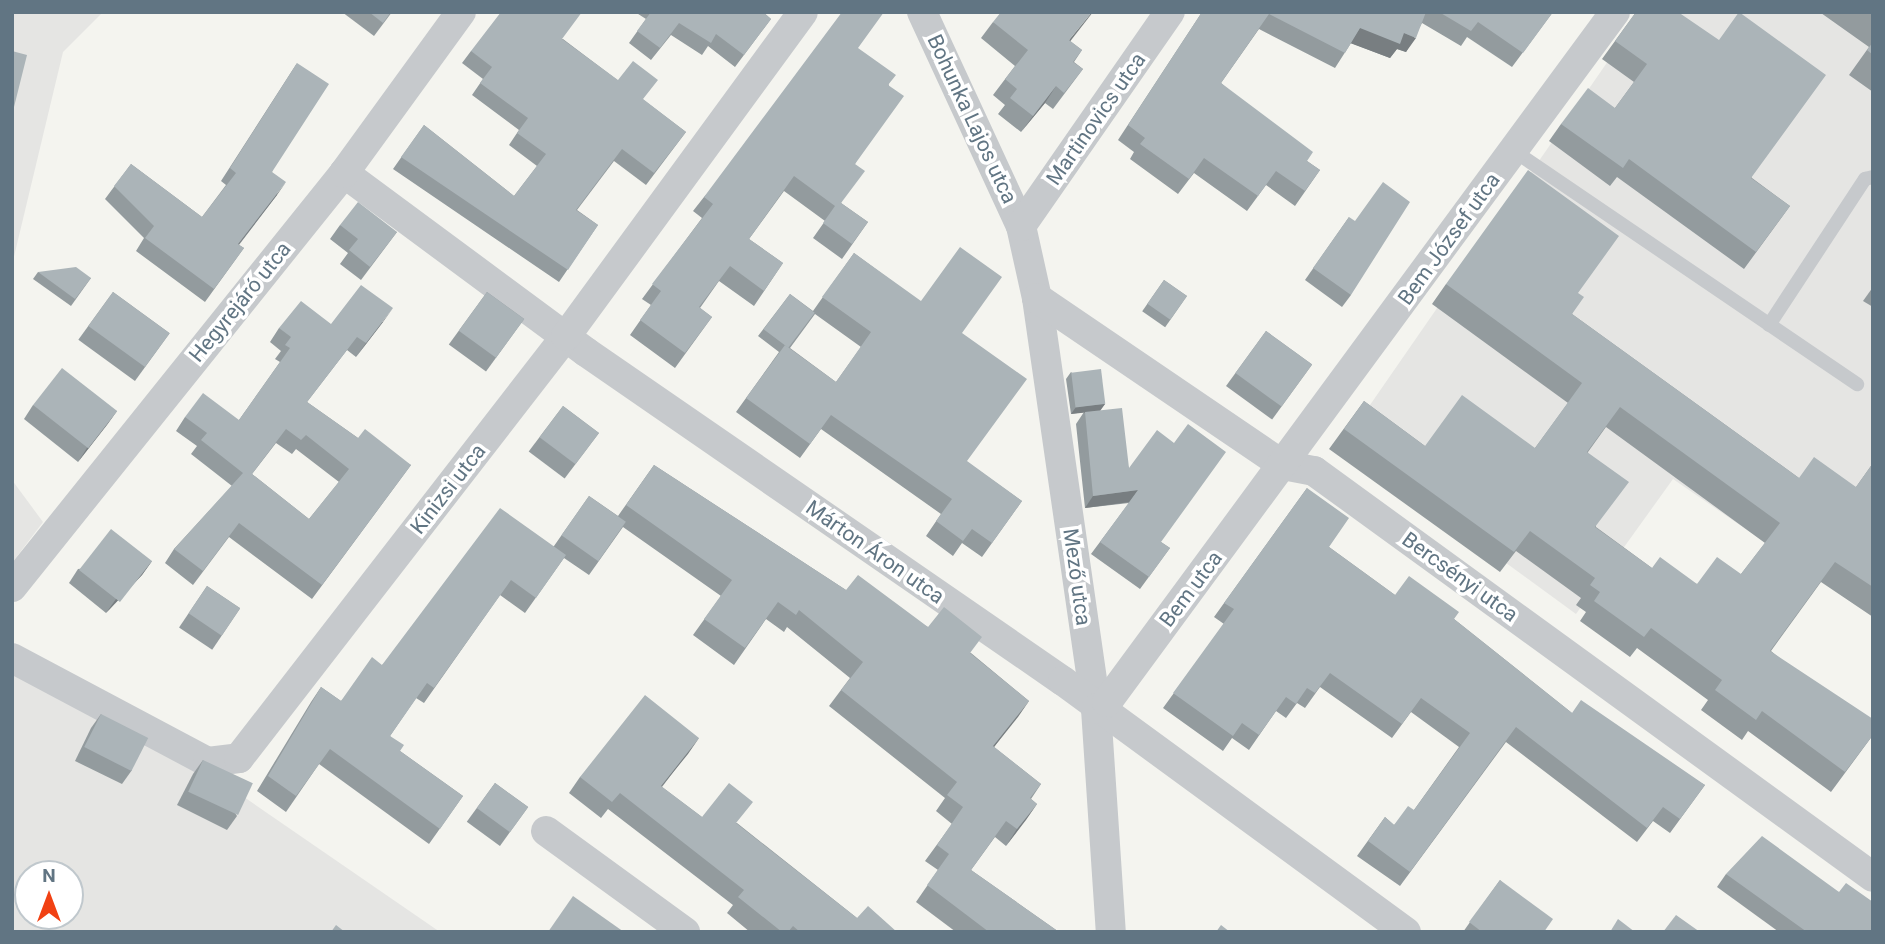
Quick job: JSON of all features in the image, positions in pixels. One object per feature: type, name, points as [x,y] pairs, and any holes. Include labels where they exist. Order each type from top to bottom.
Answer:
[{"type":"street","name":"Hegyrejáró utca","points":[[12,587],[344,173],[461,12]]},
{"type":"street","name":"Kinizsi utca","points":[[12,658],[208,762],[239,758],[566,336],[803,12]]},
{"type":"street","name":"Bohunka Lajos utca","points":[[922,12],[1021,226]]},
{"type":"street","name":"Martinovics utca","points":[[1021,226],[1170,12]]},
{"type":"street","name":"Bem József utca","points":[[1283,466],[1615,12]]},
{"type":"street","name":"Márton Áron utca","points":[[344,173],[566,336],[1096,709],[1406,932]]},
{"type":"street","name":"Mező utca","points":[[1021,226],[1037,298],[1096,709],[1111,932]]},
{"type":"street","name":"Bercsényi utca","points":[[1037,298],[1283,466],[1314,471],[1873,877]]},
{"type":"street","name":"Bem utca","points":[[1096,709],[1107,702],[1283,466]]},
{"type":"street","points":[[546,831],[685,932]]},
{"type":"lane","points":[[1514,151],[1857,384]]},
{"type":"lane","points":[[1769,325],[1865,179],[1873,177]]},
{"type":"shaded area","points":[[12,12],[103,12],[63,52],[12,265]]},
{"type":"shaded area","points":[[1642,12],[1873,12],[1873,617],[1673,479],[1576,614],[1343,444]]},
{"type":"shaded area","points":[[12,480],[43,522],[12,563]]},
{"type":"shaded area","points":[[12,661],[244,797],[440,932],[12,932]]},
{"type":"building","points":[[369,12],[391,12],[383,23]]},
{"type":"building","points":[[501,12],[582,12],[562,39],[618,80],[633,61],[658,80],[643,99],[686,132],[654,173],[622,149],[576,210],[598,225],[568,270],[401,157],[424,125],[514,196],[546,154],[517,133],[528,118],[480,83],[492,67],[471,51]]},
{"type":"building","points":[[651,12],[763,12],[771,19],[744,55],[716,34],[711,43],[679,23],[660,48],[637,31]]},
{"type":"building","points":[[842,12],[884,12],[858,48],[896,75],[888,85],[904,96],[855,164],[865,171],[841,203],[868,222],[852,244],[823,223],[835,206],[794,176],[749,239],[783,263],[764,291],[730,266],[699,307],[712,317],[685,353],[640,320],[661,291],[652,284],[713,204],[704,197]]},
{"type":"building","points":[[1001,12],[1092,12],[1069,40],[1082,50],[1073,62],[1083,69],[1064,93],[1056,86],[1033,116],[1010,98],[1017,89],[1005,79],[1028,50],[993,22]]},
{"type":"building","points":[[1202,12],[1426,12],[1416,38],[1404,33],[1400,44],[1360,28],[1345,53],[1269,14],[1221,83],[1313,152],[1307,161],[1320,170],[1305,191],[1276,171],[1258,196],[1204,158],[1189,179],[1140,144],[1145,138],[1128,125]]},
{"type":"building","points":[[1439,12],[1553,12],[1523,53],[1478,22],[1471,31]]},
{"type":"building","points":[[1636,12],[1678,12],[1719,40],[1739,12],[1826,75],[1751,178],[1790,206],[1756,252],[1629,159],[1623,168],[1561,124],[1588,88],[1615,108],[1647,64],[1615,41]]},
{"type":"building","points":[[1873,42],[1873,55],[1867,50]]},
{"type":"building","points":[[12,51],[27,55],[12,115]]},
{"type":"building","points":[[297,63],[329,84],[272,172],[286,182],[238,244],[244,248],[214,289],[145,238],[154,226],[114,186],[131,164],[202,217],[236,173],[230,168]]},
{"type":"building","points":[[1528,170],[1619,236],[1578,293],[1584,297],[1572,314],[1799,478],[1814,457],[1856,487],[1873,463],[1873,587],[1835,562],[1770,651],[1873,719],[1873,735],[1845,772],[1762,711],[1756,720],[1715,690],[1722,680],[1651,628],[1644,637],[1594,601],[1600,592],[1590,585],[1595,578],[1530,531],[1514,552],[1344,429],[1364,401],[1425,446],[1462,395],[1535,448],[1582,383],[1446,284]],"holes":[[[1620,407],[1780,523],[1741,574],[1717,557],[1697,584],[1660,557],[1652,568],[1595,527],[1629,482],[1587,452]]]},
{"type":"building","points":[[1383,182],[1410,202],[1351,295],[1313,268],[1349,217],[1355,221]]},
{"type":"building","points":[[358,202],[397,232],[370,267],[349,250],[358,239],[340,225]]},
{"type":"building","points":[[960,247],[1002,277],[962,333],[1027,379],[967,461],[1022,501],[992,543],[972,529],[963,541],[936,521],[952,499],[831,415],[810,444],[746,398],[785,345],[836,382],[871,332],[822,297],[854,253],[921,301]]},
{"type":"building","points":[[76,267],[91,278],[75,299],[38,272]]},
{"type":"building","points":[[1164,280],[1187,296],[1170,320],[1147,304]]},
{"type":"building","points":[[361,285],[393,308],[366,343],[357,337],[307,402],[358,438],[365,429],[411,465],[322,585],[239,523],[203,571],[174,549],[243,473],[201,440],[207,433],[185,417],[203,393],[239,420],[290,348],[285,345],[291,337],[279,328],[301,301],[331,324]],"holes":[[[286,429],[301,440],[306,435],[349,469],[309,519],[252,474]]]},
{"type":"building","points":[[113,292],[170,333],[145,367],[88,326]]},
{"type":"building","points":[[487,292],[524,319],[496,358],[459,331]]},
{"type":"building","points":[[790,294],[815,313],[788,348],[764,329]]},
{"type":"building","points":[[1266,331],[1312,365],[1282,407],[1235,373]]},
{"type":"building","points":[[62,368],[117,411],[88,448],[33,405]]},
{"type":"building","points":[[1101,369],[1105,404],[1075,407],[1071,373]]},
{"type":"building","points":[[563,406],[599,433],[575,464],[540,437]]},
{"type":"building","points":[[1122,408],[1129,468],[1157,430],[1174,443],[1188,424],[1226,452],[1161,542],[1170,548],[1149,577],[1100,542],[1138,490],[1093,496],[1085,412]]},
{"type":"building","points":[[654,465],[846,590],[858,575],[928,627],[944,607],[982,637],[970,653],[1029,701],[993,746],[1041,784],[1030,798],[1037,804],[1017,829],[1006,821],[971,870],[1059,932],[989,932],[927,885],[949,854],[937,845],[963,807],[947,795],[957,782],[841,690],[863,662],[799,610],[796,615],[778,602],[745,648],[704,619],[732,580],[626,505]]},
{"type":"building","points":[[1307,488],[1349,518],[1329,547],[1395,595],[1409,576],[1459,612],[1454,619],[1572,713],[1581,700],[1705,785],[1680,819],[1663,807],[1647,828],[1516,727],[1410,872],[1368,841],[1385,817],[1394,825],[1408,806],[1414,810],[1470,733],[1421,698],[1402,724],[1330,673],[1315,693],[1307,688],[1296,704],[1286,697],[1259,735],[1242,723],[1233,736],[1173,693],[1234,609],[1224,603]]},
{"type":"building","points":[[589,496],[626,522],[598,561],[561,535]]},
{"type":"building","points":[[500,508],[566,555],[536,598],[511,580],[434,688],[427,683],[390,736],[404,745],[400,751],[463,796],[440,829],[330,749],[296,796],[268,776],[321,687],[341,701],[372,657],[382,665]]},
{"type":"building","points":[[111,529],[152,561],[120,602],[79,570]]},
{"type":"building","points":[[207,586],[240,608],[222,636],[189,613]]},
{"type":"building","points":[[645,695],[699,738],[661,786],[702,817],[729,783],[753,802],[736,823],[857,918],[868,906],[897,932],[800,932],[793,926],[788,932],[782,932],[738,897],[744,890],[620,793],[612,802],[580,777]]},
{"type":"building","points":[[101,714],[148,738],[131,771],[84,747]]},
{"type":"building","points":[[203,760],[253,783],[238,815],[188,792]]},
{"type":"building","points":[[495,783],[528,807],[510,832],[477,808]]},
{"type":"building","points":[[1762,836],[1839,892],[1846,883],[1873,902],[1873,932],[1807,932],[1726,874]]},
{"type":"building","points":[[1500,880],[1553,919],[1544,932],[1482,932],[1469,922]]},
{"type":"building","points":[[573,896],[624,932],[548,932]]},
{"type":"building","points":[[1676,915],[1700,932],[1663,932]]},
{"type":"building","points":[[1618,919],[1635,932],[1610,932]]},
{"type":"building","points":[[336,925],[345,932],[331,932]]},
{"type":"building","points":[[1221,925],[1230,932],[1216,932]]}]
